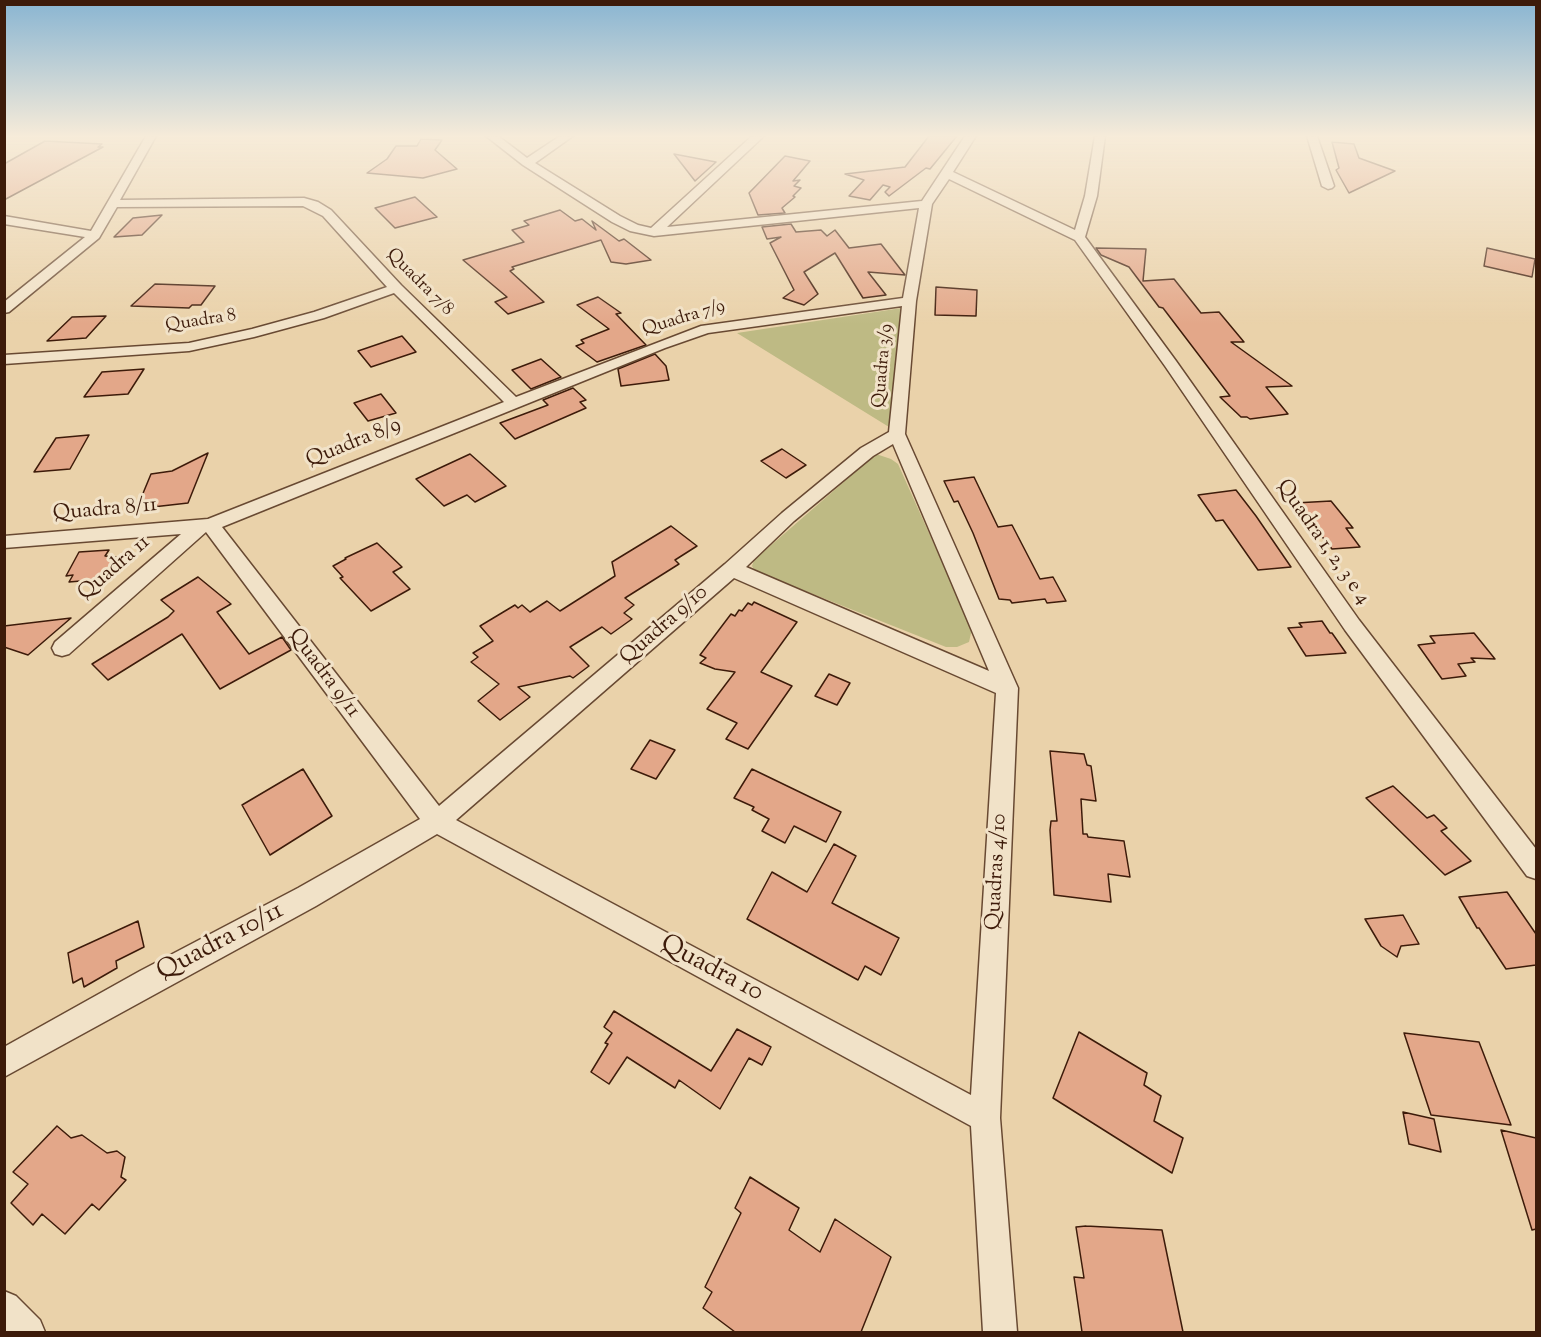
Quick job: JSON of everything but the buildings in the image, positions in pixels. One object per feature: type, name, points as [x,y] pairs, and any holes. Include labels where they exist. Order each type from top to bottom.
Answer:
[{"type":"street","points":[[4,309],[95,235],[114,198]]},
{"type":"street","points":[[583,198],[634,228],[654,232],[926,204],[930,198]]},
{"type":"street","points":[[654,232],[691,198]]},
{"type":"street","points":[[999,198],[1079,237],[1090,198]]},
{"type":"street","name":"Quadra 7/8","points":[[111,204],[304,202],[314,205],[327,213],[396,288],[515,404]]},
{"type":"street","name":"Quadra 3/9","points":[[897,434],[909,301],[926,204]]},
{"type":"street","points":[[4,220],[95,235]]},
{"type":"street","name":"Quadra 1, 2, 3 e 4","points":[[1079,237],[1171,364],[1352,626],[1536,868]]},
{"type":"street","name":"Quadra 8","points":[[4,360],[189,347],[255,333],[319,315],[396,288]]},
{"type":"street","name":"Quadra 7/9","points":[[515,404],[660,345],[706,329],[909,301]]},
{"type":"street","name":"Quadra 8/9","points":[[205,526],[515,404]]},
{"type":"street","name":"Quadra 9/10","points":[[437,822],[732,569],[788,517],[867,452],[897,434]]},
{"type":"street","name":"Quadras 4/10","points":[[897,434],[1007,688],[985,1118],[1000,1332]]},
{"type":"street","name":"Quadra 8/11","points":[[4,542],[205,526]]},
{"type":"street","name":"Quadra 11","points":[[62,648],[205,526]]},
{"type":"street","name":"Quadra 9/11","points":[[205,526],[437,822]]},
{"type":"street","points":[[732,569],[1007,688]]},
{"type":"street","name":"Quadra 10/11","points":[[4,1063],[307,897],[437,822]]},
{"type":"street","name":"Quadra 10","points":[[437,822],[985,1118]]},
{"type":"street","points":[[4,1308],[28,1332]]},
{"type":"shaded area","points":[[902,308],[889,427],[737,333]]},
{"type":"shaded area","points":[[876,454],[898,464],[972,629],[969,642],[957,647],[946,647],[755,571],[752,566],[754,560]]}]
